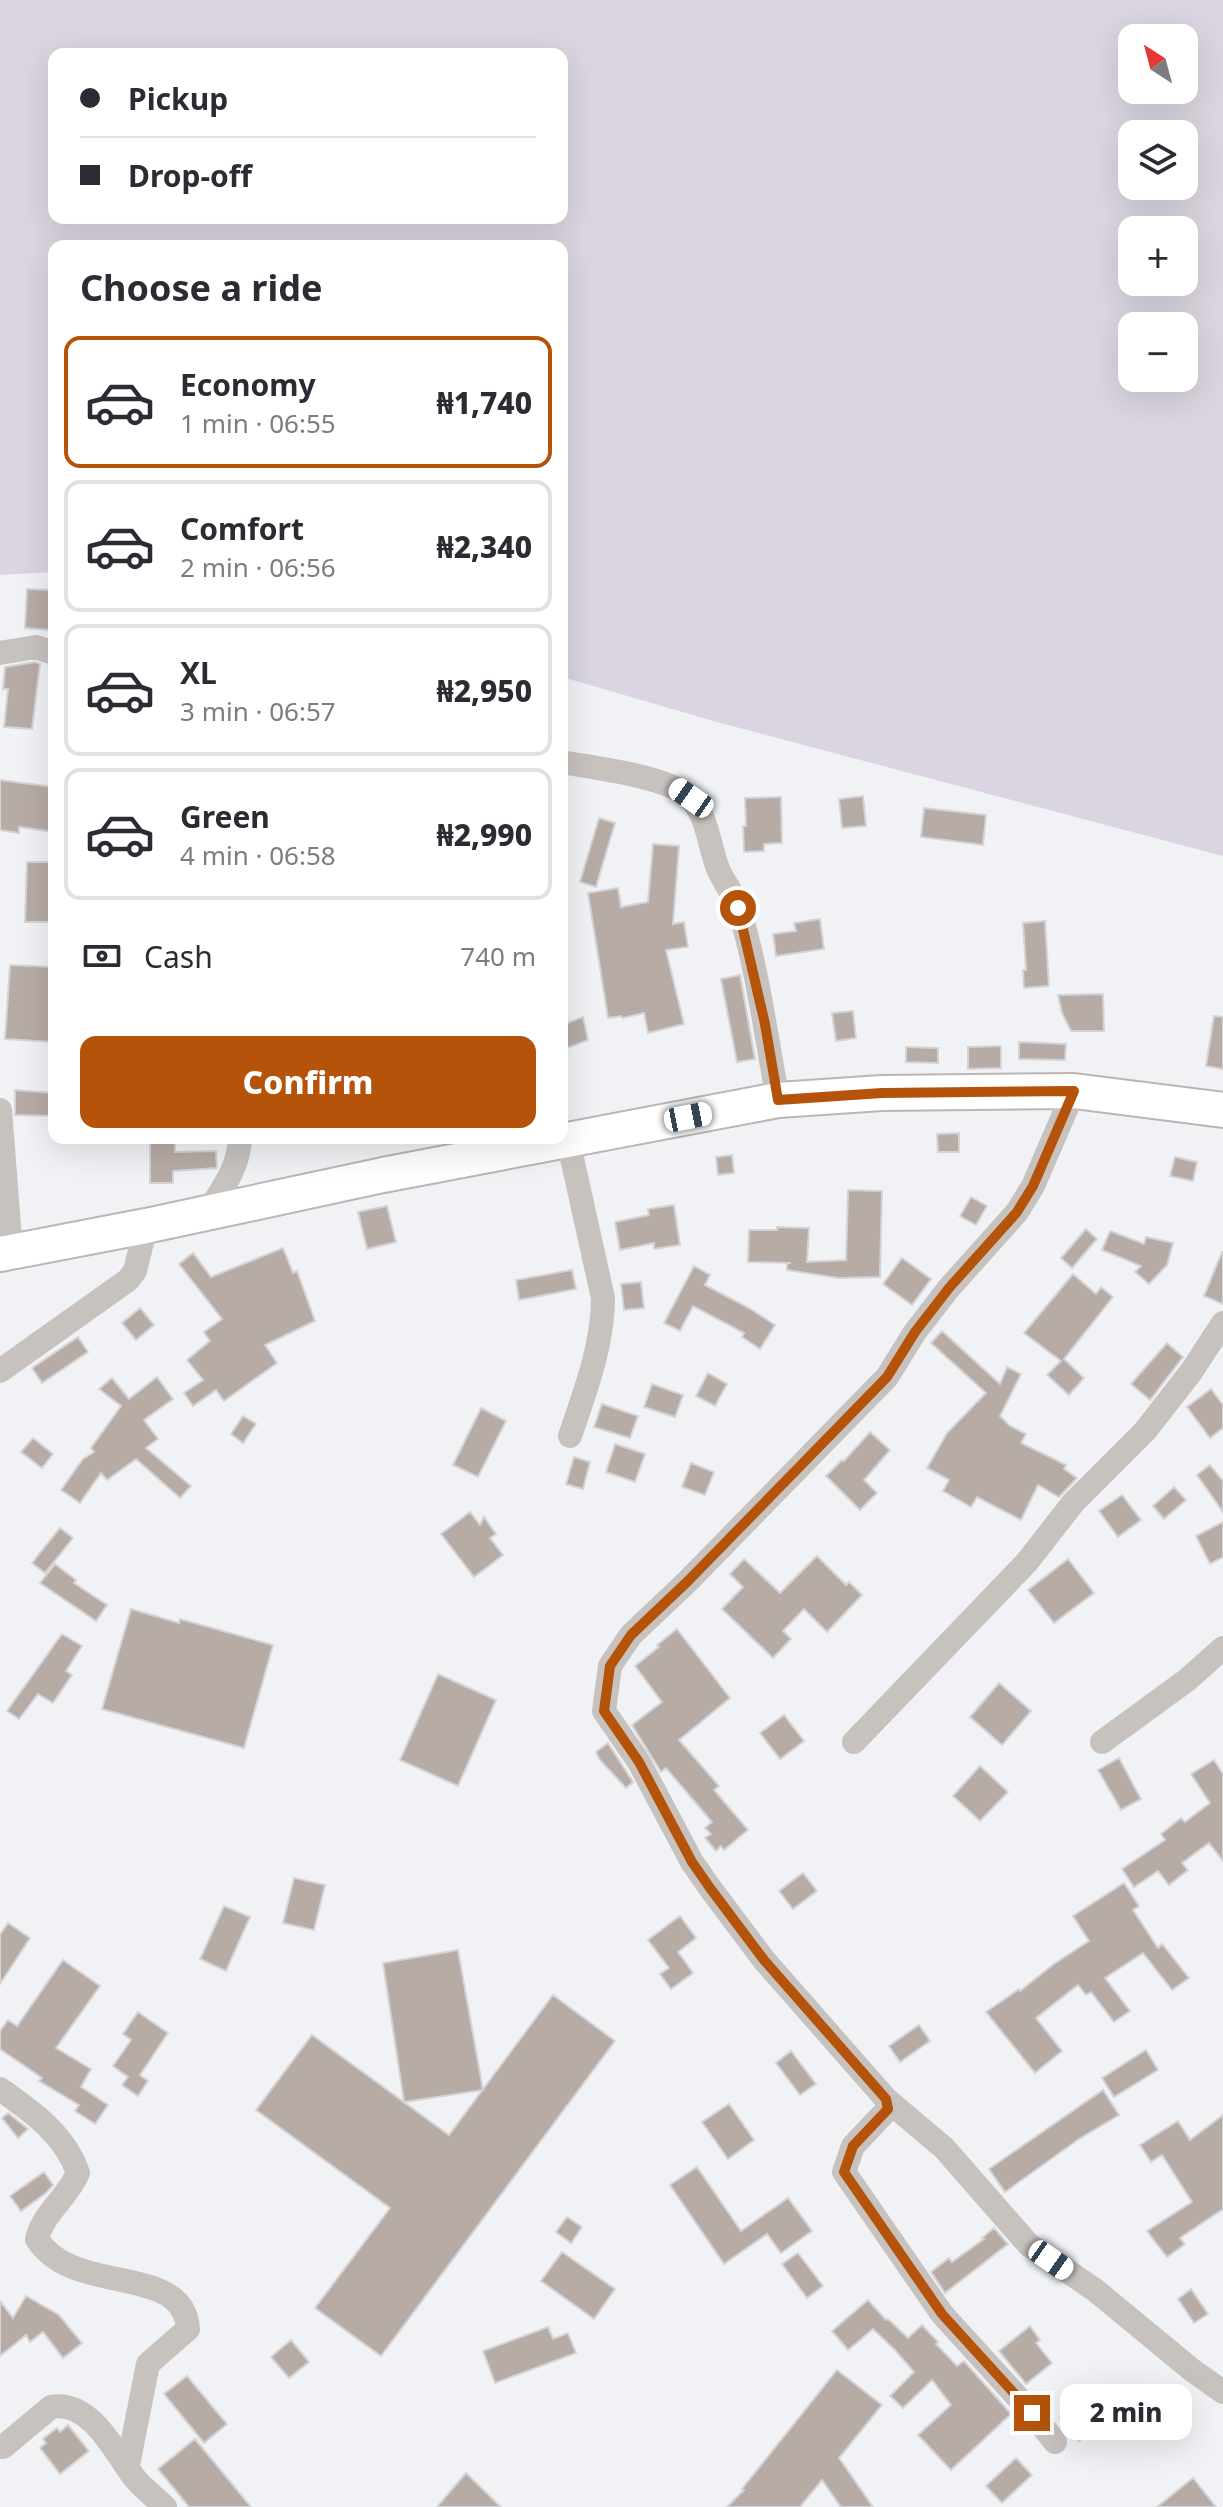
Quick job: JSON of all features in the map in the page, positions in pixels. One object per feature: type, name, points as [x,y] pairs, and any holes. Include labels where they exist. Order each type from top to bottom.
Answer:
[{"type":"street","points":[[0,653],[36,647],[48,651]]},
{"type":"street","points":[[568,763],[633,775],[677,789],[691,798],[703,819],[718,869],[730,887],[738,908],[765,1024],[778,1100]]},
{"type":"street","points":[[1074,1091],[1033,1186],[1017,1212],[949,1288],[915,1332],[887,1377],[688,1581],[631,1635],[610,1666],[604,1711],[639,1762],[692,1862],[764,1960],[886,2099],[944,2148],[1029,2245],[1095,2290],[1223,2392]]},
{"type":"street","points":[[570,1436],[590,1376],[603,1319],[603,1298],[568,1140],[778,1100],[882,1093],[1074,1091],[1223,1110]]},
{"type":"street","points":[[0,1110],[5,1252],[547,1144]]},
{"type":"street","points":[[207,1213],[230,1177],[239,1144]]},
{"type":"street","points":[[0,1371],[128,1280],[135,1271],[146,1226]]},
{"type":"street","points":[[854,1742],[1027,1562],[1073,1503],[1145,1431],[1191,1372],[1223,1323]]},
{"type":"street","points":[[1102,1742],[1187,1680],[1223,1648]]},
{"type":"street","points":[[0,2089],[35,2114],[60,2139],[73,2156],[78,2173],[73,2186],[40,2228],[37,2239],[43,2249],[58,2261],[91,2275],[155,2287],[168,2293],[187,2316],[188,2329],[148,2364],[128,2465]]},
{"type":"street","points":[[886,2099],[888,2109],[853,2146],[844,2172],[942,2314],[1055,2442]]},
{"type":"street","points":[[3,2447],[51,2407],[73,2407],[85,2414],[128,2465],[133,2476],[165,2507]]},
{"type":"shaded area","points":[[0,0],[1223,0],[1223,856],[717,722],[568,679],[568,240],[48,240],[48,572],[0,575]]},
{"type":"building","points":[[27,589],[48,590],[48,630],[25,628]]},
{"type":"building","points":[[35,662],[40,664],[32,729],[4,727],[8,689],[3,689],[5,667]]},
{"type":"building","points":[[0,780],[48,786],[48,831],[19,827],[19,833],[0,830]]},
{"type":"building","points":[[863,796],[866,826],[842,828],[839,799]]},
{"type":"building","points":[[781,797],[782,843],[764,844],[764,851],[744,852],[745,798]]},
{"type":"building","points":[[924,808],[986,815],[983,845],[921,837]]},
{"type":"building","points":[[599,818],[615,823],[596,887],[580,882]]},
{"type":"building","points":[[653,844],[679,846],[673,924],[684,922],[688,947],[666,950],[684,1024],[648,1033],[644,1013],[608,1018],[588,893],[618,888],[621,907],[648,902]]},
{"type":"building","points":[[27,862],[48,862],[48,922],[25,922]]},
{"type":"building","points":[[820,919],[824,949],[776,956],[773,934],[796,931],[794,923]]},
{"type":"building","points":[[1045,921],[1049,986],[1024,988],[1023,923]]},
{"type":"building","points":[[10,965],[48,967],[48,1042],[5,1039]]},
{"type":"building","points":[[740,975],[755,1059],[737,1062],[721,979]]},
{"type":"building","points":[[1103,994],[1104,1031],[1071,1031],[1058,995]]},
{"type":"building","points":[[853,1011],[856,1038],[836,1041],[832,1013]]},
{"type":"building","points":[[1214,1016],[1223,1017],[1223,1069],[1206,1066]]},
{"type":"building","points":[[583,1017],[588,1040],[568,1048],[568,1023]]},
{"type":"building","points":[[1019,1042],[1066,1044],[1065,1060],[1019,1059]]},
{"type":"building","points":[[1001,1046],[1001,1068],[968,1069],[968,1047]]},
{"type":"building","points":[[906,1047],[938,1048],[938,1063],[906,1062]]},
{"type":"building","points":[[15,1090],[48,1093],[48,1116],[15,1115]]},
{"type":"building","points":[[959,1133],[959,1152],[938,1152],[937,1134]]},
{"type":"building","points":[[150,1144],[175,1144],[175,1152],[216,1151],[217,1168],[173,1171],[173,1183],[150,1183]]},
{"type":"building","points":[[732,1155],[734,1173],[718,1175],[716,1157]]},
{"type":"building","points":[[1175,1157],[1197,1162],[1193,1181],[1170,1176]]},
{"type":"building","points":[[848,1190],[882,1191],[880,1277],[838,1278],[787,1270],[787,1263],[791,1263],[748,1262],[749,1230],[777,1230],[777,1227],[809,1228],[807,1262],[846,1260]]},
{"type":"building","points":[[971,1197],[987,1206],[976,1225],[960,1216]]},
{"type":"building","points":[[674,1205],[680,1245],[654,1249],[654,1243],[620,1250],[615,1222],[649,1215],[648,1209]]},
{"type":"building","points":[[387,1206],[396,1242],[367,1249],[358,1212]]},
{"type":"building","points":[[1086,1229],[1097,1239],[1072,1268],[1061,1258]]},
{"type":"building","points":[[1110,1231],[1144,1244],[1146,1237],[1173,1243],[1167,1265],[1149,1284],[1135,1272],[1141,1266],[1102,1250]]},
{"type":"building","points":[[283,1248],[293,1273],[297,1271],[315,1321],[265,1345],[277,1363],[224,1401],[216,1390],[193,1406],[184,1393],[203,1380],[187,1360],[210,1341],[204,1332],[222,1319],[179,1264],[193,1253],[211,1277]]},
{"type":"building","points":[[1223,1252],[1223,1304],[1204,1296]]},
{"type":"building","points":[[902,1258],[931,1279],[912,1305],[883,1284]]},
{"type":"building","points":[[694,1266],[710,1275],[705,1285],[775,1325],[760,1349],[742,1337],[744,1333],[693,1306],[680,1331],[664,1323]]},
{"type":"building","points":[[572,1270],[576,1289],[519,1300],[516,1280]]},
{"type":"building","points":[[1073,1274],[1096,1294],[1101,1287],[1113,1297],[1064,1359],[1084,1378],[1069,1395],[1047,1375],[1061,1361],[1024,1333]]},
{"type":"building","points":[[641,1282],[644,1308],[624,1310],[621,1284]]},
{"type":"building","points":[[140,1308],[154,1325],[136,1340],[122,1323]]},
{"type":"building","points":[[942,1331],[1000,1384],[1007,1367],[1021,1374],[1000,1416],[1010,1426],[1026,1434],[1021,1443],[1066,1465],[1064,1469],[1077,1478],[1059,1497],[1038,1485],[1021,1520],[977,1497],[971,1507],[943,1491],[949,1480],[927,1468],[947,1433],[986,1393],[931,1343]]},
{"type":"building","points":[[78,1337],[88,1352],[42,1383],[32,1368]]},
{"type":"building","points":[[1167,1343],[1183,1357],[1150,1400],[1131,1384]]},
{"type":"building","points":[[708,1373],[727,1384],[715,1406],[696,1396]]},
{"type":"building","points":[[157,1377],[173,1399],[144,1420],[158,1439],[146,1448],[191,1486],[180,1498],[136,1459],[107,1480],[101,1473],[80,1503],[61,1490],[83,1459],[94,1452],[91,1448],[121,1406],[99,1389],[112,1378],[129,1399]]},
{"type":"building","points":[[652,1384],[683,1395],[675,1417],[644,1407]]},
{"type":"building","points":[[1211,1389],[1223,1405],[1223,1428],[1210,1438],[1187,1407]]},
{"type":"building","points":[[602,1404],[638,1416],[630,1438],[594,1427]]},
{"type":"building","points":[[481,1408],[506,1421],[478,1477],[453,1465]]},
{"type":"building","points":[[243,1416],[256,1424],[243,1443],[231,1434]]},
{"type":"building","points":[[870,1432],[890,1450],[864,1480],[877,1493],[860,1510],[826,1476]]},
{"type":"building","points":[[33,1438],[53,1454],[42,1468],[21,1452]]},
{"type":"building","points":[[615,1444],[645,1454],[635,1482],[606,1472]]},
{"type":"building","points":[[574,1457],[590,1462],[583,1489],[566,1484]]},
{"type":"building","points":[[691,1463],[714,1472],[705,1495],[682,1487]]},
{"type":"building","points":[[1210,1465],[1223,1481],[1223,1512],[1197,1475]]},
{"type":"building","points":[[1174,1487],[1186,1500],[1164,1519],[1153,1506]]},
{"type":"building","points":[[1122,1495],[1141,1520],[1118,1537],[1099,1511]]},
{"type":"building","points":[[470,1512],[480,1525],[484,1517],[496,1534],[490,1538],[503,1555],[474,1577],[441,1534]]},
{"type":"building","points":[[1223,1522],[1223,1557],[1210,1564],[1196,1536]]},
{"type":"building","points":[[60,1528],[73,1538],[45,1573],[32,1563]]},
{"type":"building","points":[[817,1556],[846,1585],[849,1582],[862,1595],[827,1632],[804,1609],[783,1631],[791,1639],[773,1658],[722,1609],[743,1587],[730,1574],[744,1559],[780,1593]]},
{"type":"building","points":[[1068,1559],[1094,1593],[1054,1623],[1028,1590]]},
{"type":"building","points":[[55,1564],[76,1580],[74,1583],[107,1605],[96,1621],[40,1583]]},
{"type":"building","points":[[131,1609],[273,1645],[244,1748],[102,1709]]},
{"type":"building","points":[[677,1629],[730,1698],[679,1740],[719,1786],[714,1790],[748,1830],[724,1850],[721,1846],[716,1851],[705,1838],[711,1834],[705,1828],[712,1822],[666,1768],[661,1772],[632,1725],[662,1702],[635,1666]]},
{"type":"building","points":[[62,1634],[82,1646],[66,1671],[72,1675],[53,1703],[38,1694],[19,1719],[7,1711]]},
{"type":"building","points":[[438,1674],[496,1700],[458,1786],[400,1760]]},
{"type":"building","points":[[999,1683],[1031,1711],[1002,1745],[970,1717]]},
{"type":"building","points":[[784,1715],[804,1741],[780,1759],[760,1733]]},
{"type":"building","points":[[608,1743],[633,1782],[626,1788],[596,1752]]},
{"type":"building","points":[[1119,1758],[1141,1799],[1121,1810],[1098,1770]]},
{"type":"building","points":[[1214,1760],[1223,1774],[1223,1861],[1209,1843],[1182,1863],[1188,1870],[1169,1885],[1158,1871],[1134,1887],[1122,1869],[1165,1840],[1161,1834],[1181,1818],[1185,1822],[1210,1803],[1191,1774]]},
{"type":"building","points":[[980,1766],[1008,1792],[980,1821],[953,1796]]},
{"type":"building","points":[[803,1873],[817,1891],[793,1909],[779,1891]]},
{"type":"building","points":[[294,1878],[325,1885],[314,1930],[283,1923]]},
{"type":"building","points":[[1124,1883],[1139,1906],[1133,1910],[1158,1948],[1162,1944],[1189,1978],[1172,1990],[1143,1953],[1105,1978],[1130,2011],[1114,2022],[1091,1992],[1086,1995],[1078,1985],[1036,2018],[1062,2051],[1035,2073],[986,2012],[1089,1941],[1073,1916]]},
{"type":"building","points":[[224,1906],[250,1917],[226,1971],[200,1959]]},
{"type":"building","points":[[680,1916],[696,1938],[678,1952],[693,1973],[671,1989],[660,1974],[669,1968],[648,1940]]},
{"type":"building","points":[[8,1923],[30,1938],[0,1984],[0,1935]]},
{"type":"building","points":[[458,1950],[483,2090],[404,2102],[383,1963]]},
{"type":"building","points":[[63,1960],[100,1986],[56,2048],[91,2069],[81,2087],[108,2105],[95,2124],[75,2111],[79,2105],[39,2081],[42,2078],[0,2049],[0,2031],[8,2020],[17,2026]]},
{"type":"building","points":[[553,1995],[615,2041],[381,2356],[315,2308],[390,2208],[256,2110],[312,2035],[449,2135]]},
{"type":"building","points":[[138,2012],[168,2033],[140,2075],[148,2081],[138,2096],[122,2085],[128,2077],[113,2066],[131,2040],[123,2034]]},
{"type":"building","points":[[919,2025],[930,2041],[900,2062],[889,2046]]},
{"type":"building","points":[[1146,2050],[1158,2070],[1114,2097],[1102,2078]]},
{"type":"building","points":[[791,2051],[816,2084],[800,2095],[776,2063]]},
{"type":"building","points":[[1103,2090],[1119,2115],[1079,2139],[1005,2192],[989,2169]]},
{"type":"building","points":[[729,2104],[754,2140],[728,2159],[702,2122]]},
{"type":"building","points":[[8,2113],[28,2129],[18,2138],[2,2118]]},
{"type":"building","points":[[1223,2115],[1223,2209],[1180,2238],[1185,2244],[1167,2257],[1147,2231],[1192,2202],[1162,2155],[1151,2162],[1140,2145],[1178,2121],[1190,2140]]},
{"type":"building","points":[[697,2167],[741,2231],[788,2198],[812,2231],[781,2253],[767,2234],[724,2264],[670,2185]]},
{"type":"building","points":[[44,2172],[53,2185],[21,2211],[10,2196]]},
{"type":"building","points":[[567,2217],[582,2227],[571,2243],[556,2232]]},
{"type":"building","points":[[994,2228],[1008,2244],[945,2293],[931,2272],[949,2258],[952,2262]]},
{"type":"building","points":[[562,2252],[615,2289],[594,2319],[541,2281]]},
{"type":"building","points":[[798,2253],[823,2286],[807,2298],[782,2264]]},
{"type":"building","points":[[1191,2289],[1208,2314],[1194,2323],[1178,2299]]},
{"type":"building","points":[[26,2296],[59,2315],[82,2343],[63,2358],[43,2332],[30,2342],[26,2335],[0,2356],[0,2301],[13,2318]]},
{"type":"building","points":[[868,2300],[908,2338],[922,2325],[957,2366],[964,2361],[1011,2414],[951,2470],[918,2435],[951,2405],[932,2380],[903,2408],[890,2396],[914,2372],[895,2350],[873,2329],[848,2350],[832,2331]]},
{"type":"building","points":[[1030,2326],[1040,2340],[1036,2343],[1052,2363],[1026,2384],[999,2351]]},
{"type":"building","points":[[548,2327],[553,2339],[568,2333],[576,2353],[495,2383],[483,2351]]},
{"type":"building","points":[[291,2340],[309,2362],[289,2378],[271,2357]]},
{"type":"building","points":[[837,2370],[882,2405],[839,2458],[873,2507],[841,2507],[822,2480],[800,2507],[727,2507],[744,2490]]},
{"type":"building","points":[[187,2376],[227,2424],[204,2443],[164,2394]]},
{"type":"building","points":[[1170,2395],[1186,2416],[1168,2431],[1151,2410]]},
{"type":"building","points":[[1076,2404],[1095,2428],[1079,2441],[1060,2417]]},
{"type":"building","points":[[68,2425],[89,2451],[60,2474],[40,2448],[46,2443],[43,2439],[57,2428],[60,2432]]},
{"type":"building","points":[[195,2439],[251,2507],[189,2507],[158,2469]]},
{"type":"building","points":[[1016,2458],[1032,2475],[1002,2503],[986,2486]]},
{"type":"building","points":[[466,2473],[501,2507],[437,2507]]},
{"type":"building","points":[[1193,2478],[1216,2507],[1157,2507]]},
{"type":"route","points":[[738,908],[765,1024],[778,1100],[882,1093],[1074,1091],[1033,1186],[1017,1212],[949,1288],[915,1332],[887,1377],[688,1581],[631,1635],[610,1666],[604,1711],[639,1762],[692,1862],[710,1888],[764,1960],[886,2099],[888,2109],[853,2146],[844,2172],[942,2314],[1032,2413]]}]
